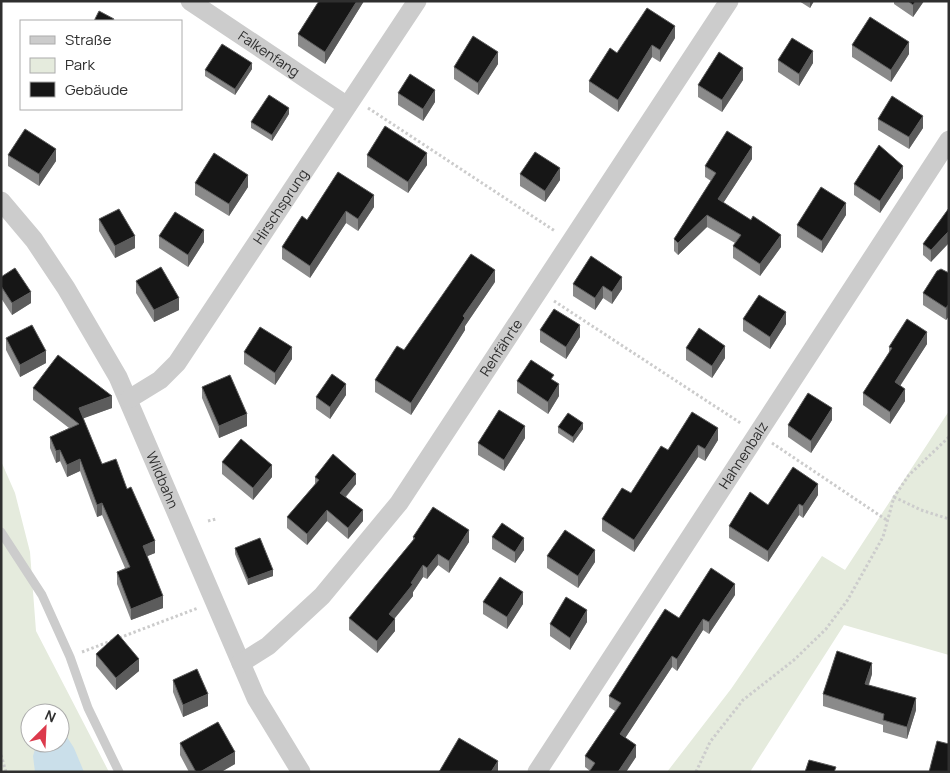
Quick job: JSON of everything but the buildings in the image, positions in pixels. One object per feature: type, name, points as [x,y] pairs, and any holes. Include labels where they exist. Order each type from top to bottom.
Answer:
[{"type":"street","name":"Falkenfang","points":[[190,1],[350,102]]},
{"type":"street","name":"Hirschsprung","points":[[129,399],[160,380],[177,363],[417,1]]},
{"type":"street","name":"Rehfährte","points":[[240,663],[268,646],[322,596],[399,503],[729,1]]},
{"type":"street","name":"Hahnenbalz","points":[[537,772],[756,433],[949,140]]},
{"type":"street","name":"Wildbahn","points":[[1,200],[34,240],[72,297],[129,399],[256,698],[301,772]]},
{"type":"lane","points":[[1,532],[42,595],[70,657],[88,708],[119,772]]},
{"type":"path","points":[[350,102],[571,242]]},
{"type":"path","points":[[538,291],[888,521]]},
{"type":"path","points":[[696,772],[710,742],[743,700],[794,660],[826,629],[847,601],[882,537],[894,497],[909,475],[949,437]]},
{"type":"path","points":[[894,497],[920,510],[949,519]]},
{"type":"path","points":[[208,521],[216,519]]},
{"type":"path","points":[[70,657],[215,602]]},
{"type":"path","points":[[1,755],[6,772]]},
{"type":"green space","points":[[949,411],[949,655],[844,625],[750,772],[667,772],[731,689],[822,556],[845,570]]},
{"type":"green space","points":[[1,461],[15,493],[30,552],[36,631],[109,772],[1,772]]},
{"type":"water","points":[[70,742],[84,772],[35,772],[34,753],[70,753]]}]
